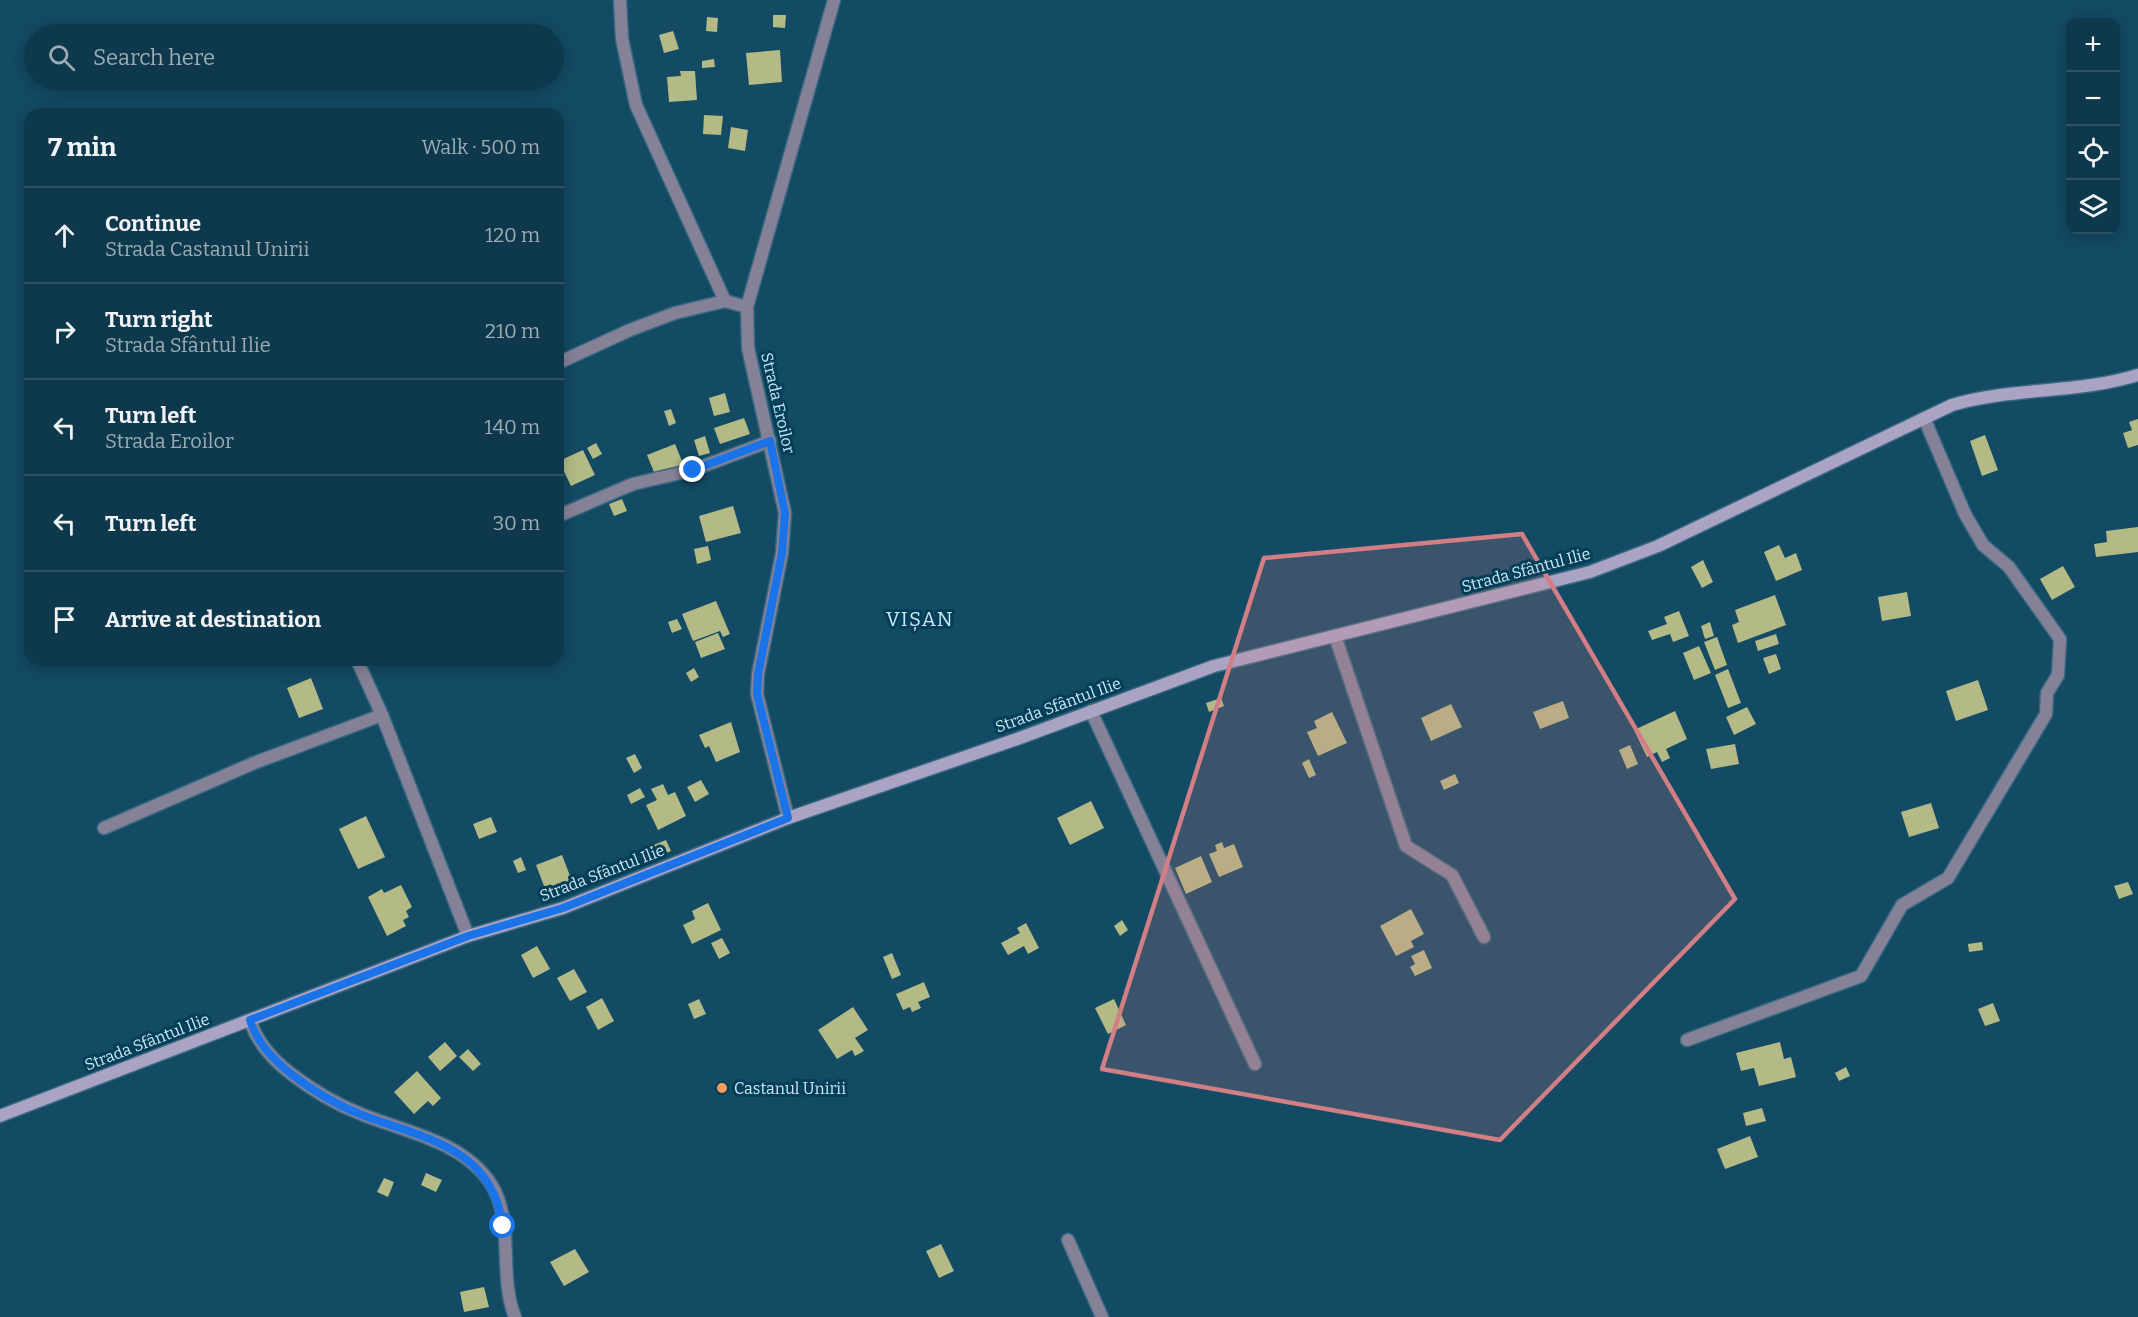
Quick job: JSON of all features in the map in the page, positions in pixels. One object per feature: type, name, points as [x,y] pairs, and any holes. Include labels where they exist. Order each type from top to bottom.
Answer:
[{"type":"street","points":[[620,0],[622,39],[636,105],[725,301]]},
{"type":"street","name":"Strada Eroilor","points":[[788,818],[757,694],[758,674],[782,553],[785,513],[748,348],[747,307],[834,0]]},
{"type":"street","points":[[564,360],[641,325],[675,313],[725,301],[747,307]]},
{"type":"street","name":"Strada Sfântul Ilie","points":[[0,1116],[468,936],[563,908],[788,818],[1214,666],[1590,572],[1658,546],[1924,418],[1982,397],[2016,392],[2090,388],[2138,375]]},
{"type":"street","points":[[1687,1040],[1861,976],[1902,905],[1948,878],[2046,714],[2047,693],[2058,675],[2060,639],[2009,567],[1983,545],[1965,514],[1924,418]]},
{"type":"street","points":[[564,513],[633,484],[693,470],[770,441]]},
{"type":"street","points":[[1335,636],[1406,846],[1452,875],[1484,937]]},
{"type":"street","points":[[360,666],[468,936]]},
{"type":"street","points":[[1091,711],[1255,1064]]},
{"type":"street","points":[[104,828],[254,763],[381,715]]},
{"type":"street","points":[[250,1020],[254,1032],[272,1058],[303,1083],[336,1103],[439,1143],[481,1172],[491,1185],[500,1204],[515,1317]]},
{"type":"street","points":[[1068,1240],[1102,1317]]},
{"type":"highlighted area","points":[[1522,534],[1735,899],[1500,1140],[1102,1069],[1264,558]]},
{"type":"building","points":[[773,15],[786,15],[785,28],[773,27]]},
{"type":"building","points":[[707,17],[718,18],[717,32],[706,31]]},
{"type":"building","points":[[673,31],[679,49],[664,53],[659,35]]},
{"type":"building","points":[[780,50],[782,82],[749,85],[746,53]]},
{"type":"building","points":[[714,59],[715,67],[702,68],[702,61]]},
{"type":"building","points":[[680,71],[695,71],[697,100],[669,102],[667,77],[681,76]]},
{"type":"building","points":[[704,115],[723,116],[721,135],[703,134]]},
{"type":"building","points":[[731,127],[748,130],[745,151],[728,148]]},
{"type":"building","points":[[725,393],[730,412],[714,416],[709,398]]},
{"type":"building","points":[[671,409],[676,423],[669,426],[664,411]]},
{"type":"building","points":[[744,418],[750,434],[720,444],[714,428]]},
{"type":"building","points":[[2138,419],[2138,445],[2128,448],[2123,433],[2132,430],[2129,422]]},
{"type":"building","points":[[1985,435],[1998,470],[1982,476],[1970,441]]},
{"type":"building","points":[[705,436],[710,453],[699,456],[694,440]]},
{"type":"building","points":[[596,443],[602,454],[593,459],[587,448]]},
{"type":"building","points":[[675,444],[684,466],[656,477],[647,455]]},
{"type":"building","points":[[583,450],[595,475],[571,486],[564,471],[564,459]]},
{"type":"building","points":[[622,499],[627,511],[614,516],[609,504]]},
{"type":"building","points":[[733,506],[741,533],[706,542],[699,516]]},
{"type":"building","points":[[2138,527],[2138,552],[2096,557],[2094,544],[2107,542],[2106,531]]},
{"type":"building","points":[[1779,545],[1785,558],[1796,553],[1802,570],[1776,581],[1764,552]]},
{"type":"building","points":[[708,546],[711,560],[697,564],[694,549]]},
{"type":"building","points":[[1703,560],[1713,582],[1702,588],[1691,567]]},
{"type":"building","points":[[2063,566],[2075,587],[2052,600],[2040,579]]},
{"type":"building","points":[[1907,592],[1911,616],[1882,621],[1878,597]]},
{"type":"building","points":[[1775,595],[1786,625],[1738,643],[1732,625],[1739,622],[1735,610]]},
{"type":"building","points":[[716,601],[730,634],[723,637],[720,631],[693,641],[682,614]]},
{"type":"building","points":[[1679,611],[1689,636],[1673,642],[1670,634],[1652,640],[1648,631],[1667,624],[1664,617]]},
{"type":"building","points":[[677,619],[682,629],[672,633],[668,622]]},
{"type":"building","points":[[1710,622],[1714,636],[1705,639],[1701,626]]},
{"type":"building","points":[[718,633],[725,649],[701,658],[695,642]]},
{"type":"building","points":[[1776,634],[1779,644],[1758,651],[1755,641]]},
{"type":"building","points":[[1717,637],[1727,665],[1715,670],[1704,642]]},
{"type":"building","points":[[1699,646],[1711,673],[1694,680],[1683,653]]},
{"type":"building","points":[[1776,654],[1781,669],[1769,674],[1763,658]]},
{"type":"building","points":[[694,668],[699,677],[691,682],[686,673]]},
{"type":"building","points":[[1728,669],[1741,703],[1728,708],[1715,675]]},
{"type":"building","points":[[311,678],[323,709],[299,718],[287,688]]},
{"type":"building","points":[[1978,680],[1988,710],[1956,721],[1946,691]]},
{"type":"building","points":[[1221,698],[1224,706],[1209,712],[1206,703]]},
{"type":"building","points":[[1563,701],[1569,718],[1540,729],[1533,712]]},
{"type":"building","points":[[1451,704],[1462,727],[1431,741],[1421,718]]},
{"type":"building","points":[[1747,707],[1756,724],[1734,735],[1726,717]]},
{"type":"building","points":[[1675,711],[1687,739],[1666,749],[1670,758],[1662,762],[1657,752],[1647,757],[1634,730]]},
{"type":"building","points":[[1332,712],[1347,743],[1318,756],[1307,732],[1317,728],[1314,721]]},
{"type":"building","points":[[731,722],[740,752],[716,762],[709,746],[705,748],[699,735]]},
{"type":"building","points":[[1735,744],[1739,764],[1711,769],[1706,749]]},
{"type":"building","points":[[1630,745],[1638,764],[1627,769],[1619,750]]},
{"type":"building","points":[[635,754],[642,768],[634,773],[626,758]]},
{"type":"building","points":[[1309,759],[1316,775],[1309,778],[1302,763]]},
{"type":"building","points":[[1455,774],[1459,783],[1444,790],[1440,781]]},
{"type":"building","points":[[701,780],[709,794],[695,802],[687,787]]},
{"type":"building","points":[[663,784],[668,795],[675,792],[686,816],[658,830],[646,805],[657,800],[651,789]]},
{"type":"building","points":[[640,788],[645,797],[631,804],[627,795]]},
{"type":"building","points":[[1091,801],[1104,828],[1070,845],[1057,818]]},
{"type":"building","points":[[1931,803],[1939,828],[1909,837],[1901,812]]},
{"type":"building","points":[[366,816],[385,857],[358,869],[339,829]]},
{"type":"building","points":[[491,817],[497,832],[479,839],[473,824]]},
{"type":"building","points":[[666,840],[671,851],[654,858],[649,847]]},
{"type":"building","points":[[1222,842],[1224,848],[1234,844],[1243,867],[1219,877],[1209,854],[1217,851],[1215,845]]},
{"type":"building","points":[[562,855],[572,881],[546,891],[536,865]]},
{"type":"building","points":[[1201,856],[1212,882],[1186,894],[1175,868]]},
{"type":"building","points":[[521,857],[526,870],[518,873],[513,861]]},
{"type":"building","points":[[2128,882],[2133,894],[2119,899],[2114,886]]},
{"type":"building","points":[[401,885],[412,907],[406,911],[409,917],[403,920],[406,926],[387,936],[368,897],[382,889],[384,893]]},
{"type":"building","points":[[708,903],[721,930],[692,944],[683,925],[695,919],[692,911]]},
{"type":"building","points":[[1411,909],[1424,934],[1411,941],[1414,947],[1396,956],[1380,926]]},
{"type":"building","points":[[1122,920],[1128,930],[1120,936],[1114,926]]},
{"type":"building","points":[[1026,923],[1039,948],[1028,954],[1024,946],[1008,955],[1001,943],[1020,933],[1017,928]]},
{"type":"building","points":[[722,938],[730,953],[719,959],[711,943]]},
{"type":"building","points":[[1982,942],[1983,950],[1969,952],[1968,944]]},
{"type":"building","points":[[537,946],[550,969],[533,978],[521,955]]},
{"type":"building","points":[[1424,950],[1432,968],[1415,976],[1410,967],[1415,964],[1411,956]]},
{"type":"building","points":[[892,953],[901,975],[892,979],[883,957]]},
{"type":"building","points":[[574,969],[587,992],[570,1001],[557,978]]},
{"type":"building","points":[[924,982],[930,997],[918,1002],[921,1008],[912,1012],[910,1007],[903,1010],[896,994]]},
{"type":"building","points":[[602,998],[614,1021],[598,1030],[586,1007]]},
{"type":"building","points":[[699,999],[706,1014],[694,1019],[688,1004]]},
{"type":"building","points":[[1114,999],[1126,1025],[1108,1034],[1095,1008]]},
{"type":"building","points":[[1993,1003],[2000,1021],[1985,1026],[1978,1009]]},
{"type":"building","points":[[853,1007],[868,1030],[855,1038],[864,1051],[855,1056],[852,1050],[837,1059],[818,1030]]},
{"type":"building","points":[[445,1042],[457,1056],[440,1071],[428,1057]]},
{"type":"building","points":[[1780,1042],[1784,1059],[1791,1057],[1796,1077],[1759,1086],[1754,1068],[1741,1071],[1736,1053]]},
{"type":"building","points":[[468,1049],[481,1064],[473,1071],[459,1057]]},
{"type":"building","points":[[1846,1067],[1850,1076],[1839,1081],[1835,1073]]},
{"type":"building","points":[[417,1071],[441,1098],[433,1106],[428,1101],[414,1114],[394,1092]]},
{"type":"building","points":[[1762,1108],[1766,1121],[1746,1126],[1743,1113]]},
{"type":"building","points":[[1750,1136],[1758,1157],[1725,1169],[1717,1149]]},
{"type":"building","points":[[426,1173],[442,1180],[436,1192],[421,1185]]},
{"type":"building","points":[[384,1178],[394,1182],[388,1197],[377,1192]]},
{"type":"building","points":[[941,1244],[954,1271],[939,1278],[926,1251]]},
{"type":"building","points":[[575,1249],[589,1272],[564,1286],[550,1262]]},
{"type":"building","points":[[484,1287],[489,1307],[464,1312],[460,1292]]},
{"type":"place","name":"Castanul Unirii","points":[[722,1088]]},
{"type":"district","name":"VIȘAN","points":[[920,619]]},
{"type":"route","points":[[503,1226],[500,1204],[491,1185],[468,1160],[439,1143],[336,1103],[303,1083],[272,1058],[254,1032],[250,1020],[468,936],[563,908],[788,818],[757,694],[758,674],[782,553],[785,513],[770,441],[693,470]]}]
